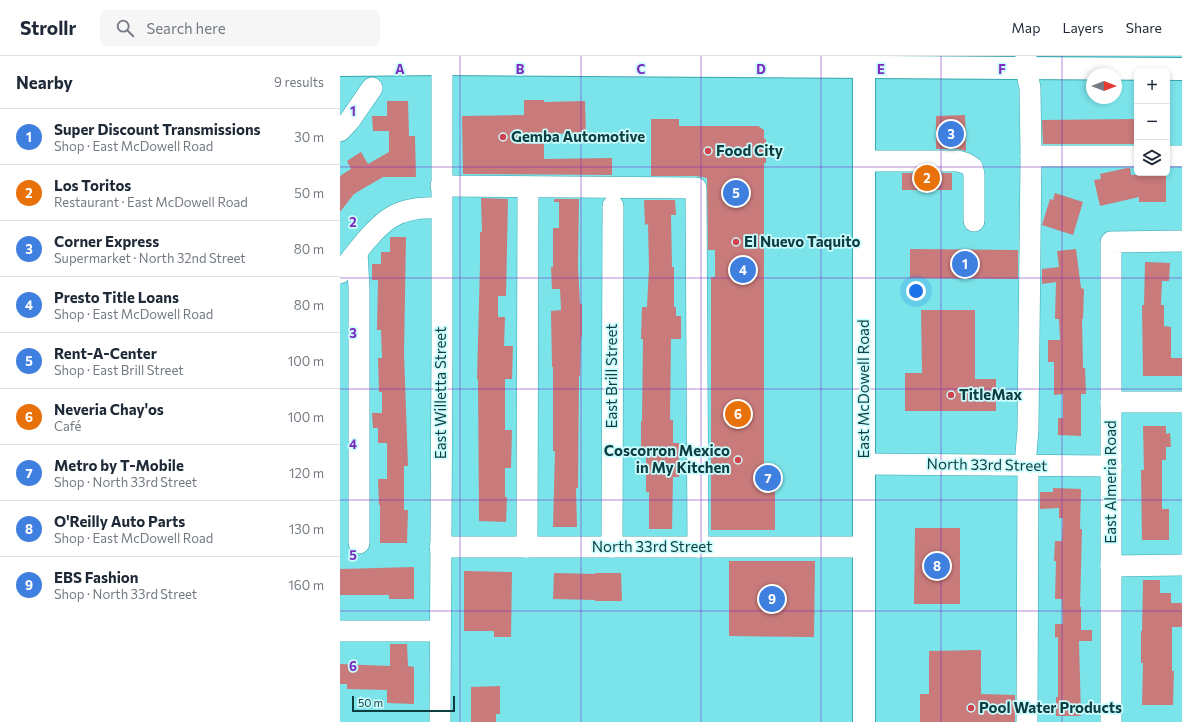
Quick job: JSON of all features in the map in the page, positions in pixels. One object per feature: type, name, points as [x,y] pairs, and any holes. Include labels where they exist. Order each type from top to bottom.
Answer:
[{"type":"main road","name":"East McDowell Road","points":[[864,62],[864,722]]},
{"type":"main road","points":[[350,65],[1026,62],[1182,69]]},
{"type":"street","points":[[1026,62],[1030,88],[1027,466],[1027,722]]},
{"type":"street","name":"East Willetta Street","points":[[440,722],[442,64]]},
{"type":"street","points":[[340,131],[350,120],[372,88]]},
{"type":"street","points":[[1030,156],[1134,156]]},
{"type":"street","points":[[1170,156],[1182,156]]},
{"type":"street","points":[[864,161],[958,161],[965,163],[972,167],[974,174],[974,221]]},
{"type":"street","points":[[441,186],[696,188],[698,547]]},
{"type":"street","points":[[527,547],[528,187]]},
{"type":"street","name":"East Brill Street","points":[[612,547],[613,206]]},
{"type":"street","points":[[340,273],[380,227],[391,218],[415,209],[441,208]]},
{"type":"street","name":"East Almeria Road","points":[[1110,722],[1111,242],[1182,241]]},
{"type":"street","points":[[357,252],[360,288],[359,543]]},
{"type":"street","points":[[1111,402],[1182,402]]},
{"type":"street","name":"North 33rd Street","points":[[864,464],[1111,466]]},
{"type":"street","name":"North 33rd Street","points":[[440,547],[864,547]]},
{"type":"street","points":[[1111,566],[1182,565]]},
{"type":"street","points":[[340,631],[440,631]]},
{"type":"building","name":"Gemba Automotive","points":[[524,100],[544,100],[544,102],[585,101],[586,133],[544,134],[544,159],[612,158],[612,175],[463,174],[462,116],[524,115]]},
{"type":"building","points":[[387,101],[408,101],[409,136],[415,136],[416,177],[383,177],[354,194],[340,212],[340,176],[351,169],[347,161],[361,152],[368,164],[389,152],[389,131],[373,131],[372,116],[387,116]]},
{"type":"building","points":[[965,115],[966,151],[958,149],[936,149],[936,116]]},
{"type":"building","points":[[651,119],[679,119],[679,126],[758,126],[764,130],[764,139],[766,139],[766,163],[764,163],[764,470],[772,470],[775,473],[775,530],[711,530],[711,277],[715,277],[715,250],[708,250],[707,178],[696,176],[651,176]]},
{"type":"building","points":[[1134,119],[1134,144],[1043,144],[1042,120]]},
{"type":"building","points":[[1130,168],[1131,175],[1134,176],[1166,176],[1166,202],[1139,202],[1139,197],[1100,206],[1094,180],[1101,179],[1100,174]]},
{"type":"building","points":[[902,173],[952,173],[952,190],[902,190]]},
{"type":"building","points":[[1055,193],[1083,202],[1073,235],[1042,225],[1050,199],[1053,200]]},
{"type":"building","points":[[481,198],[508,199],[506,296],[498,296],[498,317],[505,317],[504,346],[513,346],[512,379],[505,379],[505,430],[512,430],[511,468],[505,468],[505,497],[507,497],[506,522],[479,521],[477,379],[480,232],[482,232]]},
{"type":"building","points":[[554,199],[579,199],[578,266],[580,304],[582,304],[582,337],[579,376],[578,488],[576,488],[577,527],[553,527],[555,451],[553,451],[551,311],[561,310],[560,289],[552,289],[551,267],[553,267],[553,228],[559,228],[559,202],[554,202]]},
{"type":"building","points":[[644,200],[675,200],[676,215],[671,215],[672,267],[674,267],[674,307],[676,307],[676,316],[681,316],[681,339],[671,339],[670,420],[673,420],[673,443],[679,443],[679,477],[673,477],[672,529],[649,529],[649,492],[646,492],[646,452],[641,453],[643,339],[641,339],[642,307],[647,307],[649,267],[648,224],[645,225]]},
{"type":"building","points":[[390,237],[406,237],[404,353],[408,466],[404,466],[404,510],[408,510],[407,543],[380,543],[378,479],[387,479],[387,443],[378,443],[378,428],[373,428],[372,413],[382,413],[382,392],[379,392],[378,358],[382,358],[381,330],[377,330],[378,280],[372,280],[372,264],[381,264],[381,252],[390,252]]},
{"type":"building","points":[[910,249],[1018,250],[1018,279],[910,278]]},
{"type":"building","points":[[1076,249],[1081,288],[1084,289],[1082,319],[1083,368],[1085,368],[1086,394],[1081,394],[1081,436],[1058,435],[1058,418],[1063,418],[1063,394],[1054,395],[1054,362],[1048,362],[1048,340],[1060,340],[1059,319],[1055,319],[1056,282],[1042,284],[1042,269],[1059,267],[1057,251]]},
{"type":"building","points":[[1145,262],[1170,263],[1169,281],[1162,281],[1161,305],[1164,305],[1164,326],[1171,327],[1171,358],[1182,358],[1182,376],[1143,376],[1142,305],[1144,305]]},
{"type":"building","points":[[921,310],[975,310],[975,379],[996,379],[996,411],[905,411],[905,373],[922,373]]},
{"type":"building","points":[[1143,426],[1166,426],[1166,434],[1170,433],[1171,447],[1166,447],[1166,460],[1162,460],[1162,509],[1169,509],[1169,540],[1142,540],[1141,470],[1144,470]]},
{"type":"building","points":[[1053,488],[1081,489],[1081,630],[1092,630],[1092,641],[1079,641],[1081,716],[1056,716],[1056,697],[1058,697],[1058,637],[1055,638],[1055,624],[1063,624],[1062,599],[1055,599],[1056,561],[1054,561],[1055,541],[1062,541],[1063,518],[1059,518],[1059,508],[1040,509],[1040,492],[1053,492]]},
{"type":"building","points":[[915,528],[960,528],[960,604],[914,604]]},
{"type":"building","points":[[729,561],[815,561],[814,637],[729,636]]},
{"type":"building","points":[[414,567],[414,599],[389,599],[389,595],[340,595],[340,569]]},
{"type":"building","points":[[464,571],[512,572],[511,637],[494,637],[494,631],[464,631]]},
{"type":"building","points":[[554,573],[621,573],[622,601],[553,599]]},
{"type":"building","points":[[1143,580],[1160,580],[1160,593],[1171,593],[1171,603],[1182,603],[1182,627],[1172,627],[1172,671],[1174,671],[1173,705],[1142,705],[1143,663],[1141,663],[1141,631]]},
{"type":"building","points":[[390,644],[407,644],[408,666],[414,667],[414,704],[387,703],[387,690],[347,689],[347,684],[340,684],[340,664],[390,666]]},
{"type":"building","points":[[981,650],[981,694],[1015,695],[1015,722],[920,722],[920,694],[929,694],[929,651]]},
{"type":"building","points":[[500,686],[500,714],[496,714],[496,722],[471,722],[471,687]]},
{"type":"place","name":"Corner Express","points":[[951,134]]},
{"type":"place","name":"Gemba Automotive","points":[[503,137]]},
{"type":"place","name":"Food City","points":[[708,151]]},
{"type":"place","name":"Los Toritos","points":[[927,178]]},
{"type":"place","name":"Rent-A-Center","points":[[736,193]]},
{"type":"place","name":"El Nuevo Taquito","points":[[736,242]]},
{"type":"place","name":"Super Discount Transmissions","points":[[965,264]]},
{"type":"place","name":"Presto Title Loans","points":[[743,270]]},
{"type":"place","name":"TitleMax","points":[[951,395]]},
{"type":"place","name":"Neveria Chay'os","points":[[738,414]]},
{"type":"place","name":"Coscorron Mexico in My Kitchen","points":[[738,460]]},
{"type":"place","name":"Metro by T-Mobile","points":[[768,478]]},
{"type":"place","name":"O'Reilly Auto Parts","points":[[937,566]]},
{"type":"place","name":"EBS Fashion","points":[[772,599]]},
{"type":"place","name":"Pool Water Products","points":[[971,708]]}]
